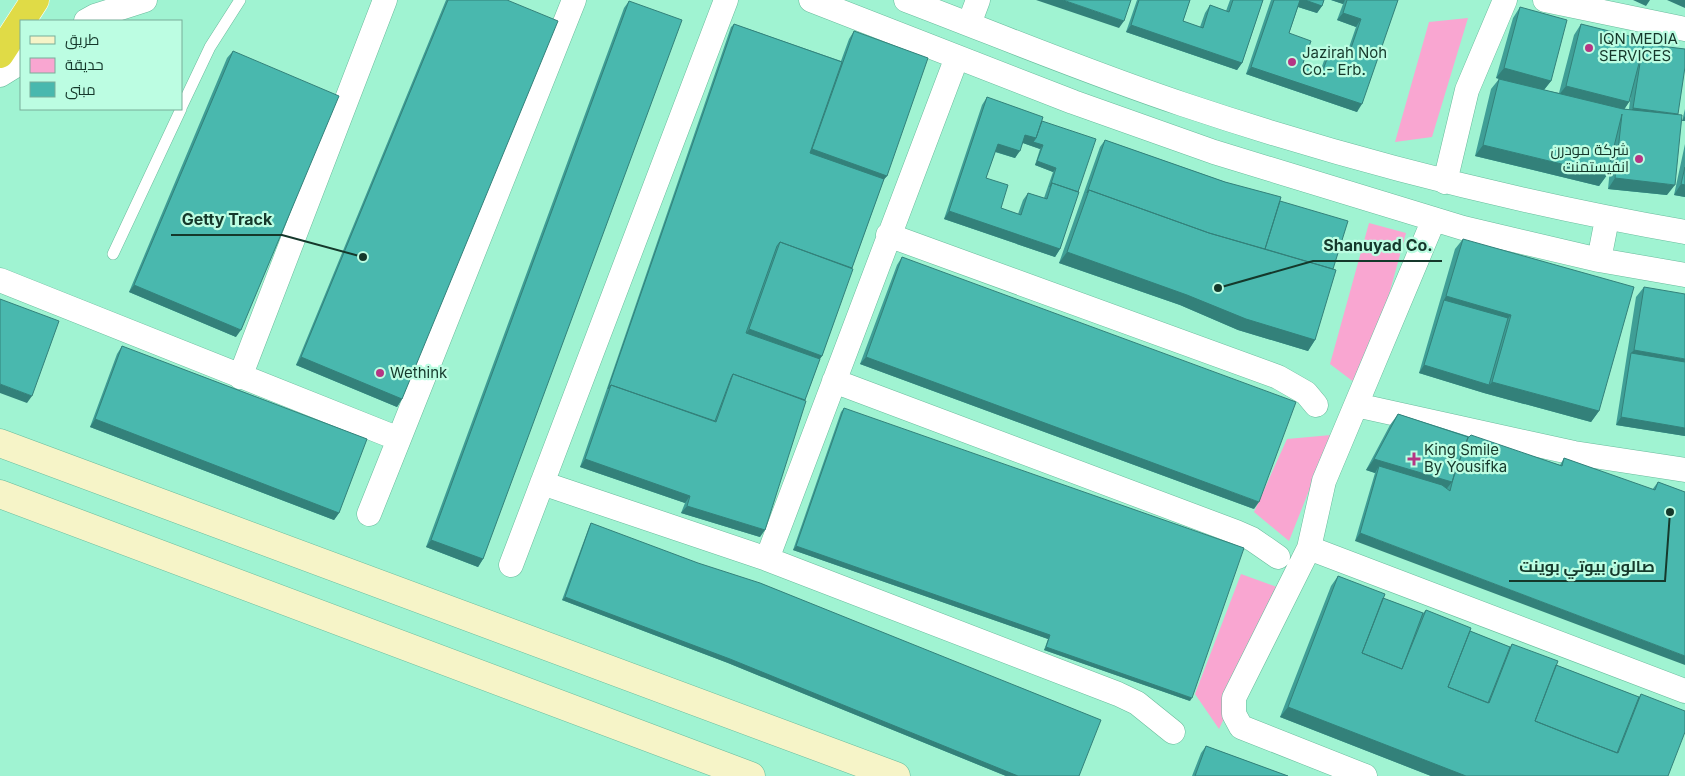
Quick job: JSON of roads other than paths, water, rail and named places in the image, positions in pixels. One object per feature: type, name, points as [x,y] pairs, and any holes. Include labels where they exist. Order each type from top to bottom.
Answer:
[{"type":"highway","points":[[22,20],[35,0]]},
{"type":"highway","points":[[0,54],[20,23]]},
{"type":"street","points":[[88,20],[145,0]]},
{"type":"street","points":[[240,377],[386,0]]},
{"type":"street","points":[[369,514],[574,0]]},
{"type":"street","points":[[512,565],[726,0]]},
{"type":"street","points":[[811,0],[1073,102],[1214,152],[1463,228],[1600,260],[1685,276]]},
{"type":"street","points":[[906,0],[1182,104],[1354,157],[1445,182],[1607,219],[1685,232]]},
{"type":"street","points":[[969,24],[978,0]]},
{"type":"street","points":[[1445,182],[1467,90],[1505,0]]},
{"type":"street","points":[[1545,0],[1685,29]]},
{"type":"street","points":[[768,559],[888,236],[957,57]]},
{"type":"street","points":[[0,76],[20,63]]},
{"type":"street","points":[[1214,152],[1224,117]]},
{"type":"street","points":[[1365,776],[1241,727],[1234,714],[1234,698],[1309,548],[1324,481],[1434,219]]},
{"type":"street","points":[[1600,260],[1607,219]]},
{"type":"street","points":[[888,236],[1278,377],[1306,393],[1316,404]]},
{"type":"street","points":[[0,280],[399,439]]},
{"type":"street","points":[[834,381],[1236,532],[1252,539],[1278,557]]},
{"type":"street","points":[[1356,405],[1574,453],[1685,470]]},
{"type":"street","points":[[0,443],[896,776]]},
{"type":"street","points":[[542,483],[768,559],[1118,694],[1137,703],[1172,732]]},
{"type":"street","points":[[0,494],[750,776]]},
{"type":"street","points":[[1309,548],[1685,691]]},
{"type":"lane","points":[[182,106],[210,47],[240,0]]},
{"type":"lane","points":[[113,254],[180,110]]},
{"type":"place","name":"IQN MEDIA SERVICES","points":[[1589,48]]},
{"type":"place","name":"Jazirah Noh Co.- Erb.","points":[[1292,62]]},
{"type":"place","name":"شركة مودرن انفيستمنت","points":[[1639,159]]},
{"type":"place","name":"Getty Track","points":[[363,257]]},
{"type":"place","name":"Shanuyad Co.","points":[[1218,288]]},
{"type":"place","name":"Wethink","points":[[380,373]]},
{"type":"place","name":"King Smile By Yousifka","points":[[1414,459]]},
{"type":"place","name":"صالون بيوتي بوينت","points":[[1670,512]]}]
